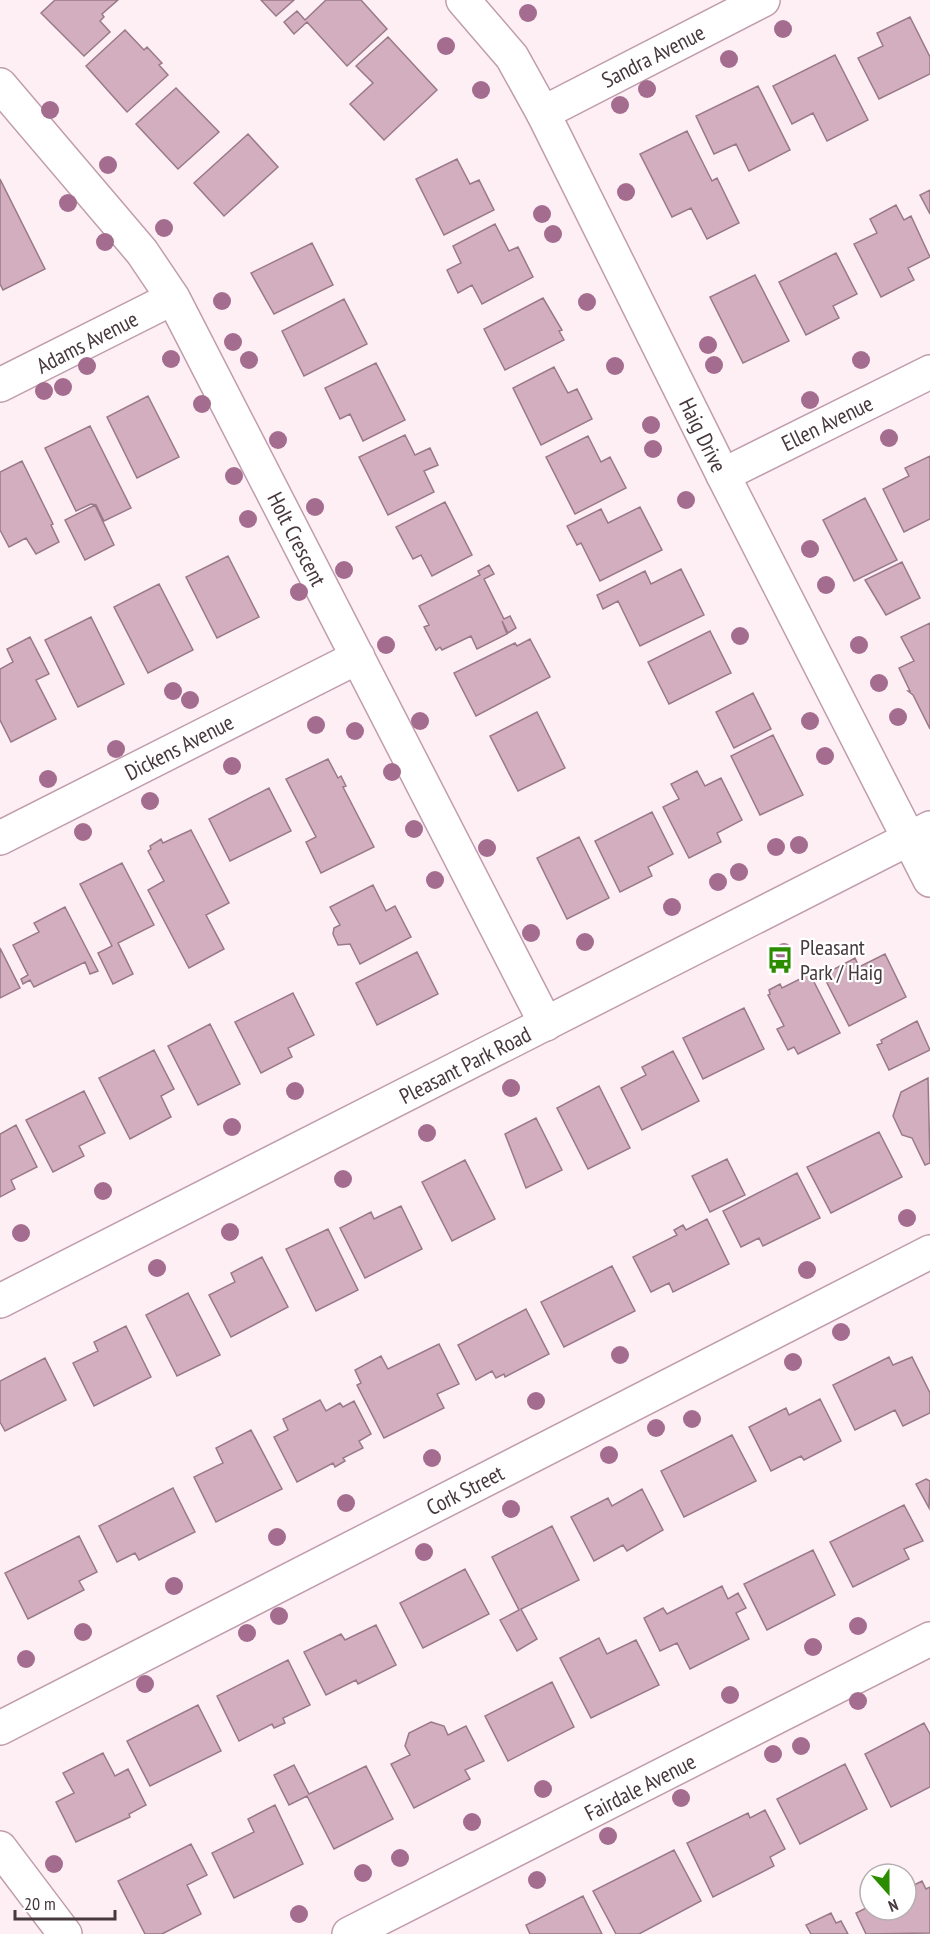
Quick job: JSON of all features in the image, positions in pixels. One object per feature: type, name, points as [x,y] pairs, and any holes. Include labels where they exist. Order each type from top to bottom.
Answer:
[{"type":"street","name":"Haig Drive","points":[[463,0],[512,57],[543,112],[723,475],[919,833],[930,880]]},
{"type":"street","name":"Sandra Avenue","points":[[543,112],[764,0]]},
{"type":"street","name":"Holt Crescent","points":[[0,85],[142,252],[173,298],[546,1024]]},
{"type":"street","name":"Adams Avenue","points":[[0,385],[173,298]]},
{"type":"street","name":"Ellen Avenue","points":[[723,475],[930,372]]},
{"type":"street","name":"Dickens Avenue","points":[[0,838],[358,657]]},
{"type":"street","name":"Pleasant Park Road","points":[[0,1301],[919,833]]},
{"type":"street","name":"Cork Street","points":[[0,1728],[930,1252]]},
{"type":"street","name":"Fairdale Avenue","points":[[349,1934],[930,1639]]},
{"type":"street","points":[[0,1848],[65,1934]]},
{"type":"building","points":[[55,0],[118,0],[102,14],[104,17],[100,21],[110,32],[84,56],[41,13]]},
{"type":"building","points":[[261,0],[294,0],[276,16]]},
{"type":"building","points":[[326,0],[361,0],[387,29],[347,66],[307,22],[294,34],[284,22],[297,11],[305,20]]},
{"type":"building","points":[[910,17],[930,57],[930,74],[879,99],[858,58],[883,46],[877,33]]},
{"type":"building","points":[[125,30],[144,50],[147,47],[162,63],[159,65],[168,75],[127,112],[86,66]]},
{"type":"building","points":[[388,37],[437,90],[384,140],[350,104],[373,83],[356,66]]},
{"type":"building","points":[[835,55],[868,120],[827,141],[813,113],[792,124],[773,86]]},
{"type":"building","points":[[758,86],[790,150],[749,171],[736,144],[714,154],[696,116]]},
{"type":"building","points":[[176,88],[219,132],[178,169],[136,124]]},
{"type":"building","points":[[687,131],[712,181],[717,178],[739,223],[707,239],[691,208],[672,217],[640,154]]},
{"type":"building","points":[[248,134],[278,167],[224,216],[194,183]]},
{"type":"building","points":[[457,159],[470,184],[479,180],[494,210],[444,235],[416,179]]},
{"type":"building","points":[[0,179],[45,269],[3,290],[0,284]]},
{"type":"building","points":[[930,190],[930,214],[920,195]]},
{"type":"building","points":[[896,205],[904,220],[911,216],[930,257],[908,268],[914,280],[881,297],[854,244],[877,233],[870,219]]},
{"type":"building","points":[[495,224],[509,251],[518,247],[533,277],[482,304],[472,285],[458,293],[447,270],[461,263],[453,246]]},
{"type":"building","points":[[312,243],[333,285],[274,314],[251,273]]},
{"type":"building","points":[[836,253],[857,294],[833,306],[839,318],[806,335],[779,282]]},
{"type":"building","points":[[755,275],[789,341],[743,363],[710,297]]},
{"type":"building","points":[[543,298],[562,330],[559,331],[564,340],[505,370],[484,329]]},
{"type":"building","points":[[344,299],[367,344],[304,376],[282,331]]},
{"type":"building","points":[[376,363],[405,420],[363,441],[350,414],[340,419],[325,388]]},
{"type":"building","points":[[554,367],[568,393],[577,389],[592,419],[541,445],[513,388]]},
{"type":"building","points":[[148,396],[179,457],[137,478],[107,417]]},
{"type":"building","points":[[90,426],[131,508],[104,521],[96,505],[91,504],[76,511],[45,448]]},
{"type":"building","points":[[405,435],[415,455],[430,448],[438,465],[424,471],[434,492],[388,515],[359,457]]},
{"type":"building","points":[[588,436],[601,462],[610,457],[626,488],[575,514],[546,457]]},
{"type":"building","points":[[930,456],[930,519],[904,532],[883,489],[909,476],[905,468]]},
{"type":"building","points":[[22,461],[53,524],[51,525],[59,542],[36,554],[26,538],[9,547],[0,530],[0,472]]},
{"type":"building","points":[[865,498],[897,560],[854,581],[823,520]]},
{"type":"building","points":[[445,502],[472,555],[432,576],[421,555],[413,559],[396,527]]},
{"type":"building","points":[[95,505],[114,545],[85,560],[65,520]]},
{"type":"building","points":[[640,507],[662,550],[600,581],[581,543],[577,545],[567,526],[601,509],[608,523]]},
{"type":"building","points":[[228,556],[259,617],[217,638],[186,577]]},
{"type":"building","points":[[902,562],[920,598],[886,615],[865,580]]},
{"type":"building","points":[[489,565],[494,574],[484,579],[504,619],[510,616],[516,628],[508,633],[502,621],[507,634],[477,649],[471,636],[442,650],[440,647],[436,650],[424,627],[429,625],[419,606],[480,575],[478,571]]},
{"type":"building","points":[[681,569],[704,615],[640,646],[618,601],[603,609],[597,595],[645,571],[651,584]]},
{"type":"building","points":[[159,584],[193,650],[148,673],[114,607]]},
{"type":"building","points":[[91,617],[124,684],[78,707],[45,640]]},
{"type":"building","points":[[930,623],[930,729],[913,695],[908,691],[910,691],[899,668],[914,661],[901,637]]},
{"type":"building","points":[[710,631],[731,673],[669,704],[648,662]]},
{"type":"building","points":[[30,637],[49,674],[36,680],[56,719],[11,742],[0,720],[0,669],[13,662],[7,649]]},
{"type":"building","points":[[530,639],[550,677],[476,716],[454,673],[515,643],[517,646]]},
{"type":"building","points":[[753,693],[771,729],[734,748],[716,712]]},
{"type":"building","points":[[537,712],[565,768],[518,791],[490,736]]},
{"type":"building","points":[[773,735],[803,795],[760,815],[731,756]]},
{"type":"building","points":[[328,759],[338,778],[341,776],[346,786],[343,787],[374,847],[321,873],[306,842],[316,837],[286,779]]},
{"type":"building","points":[[697,771],[705,786],[721,778],[742,820],[717,833],[721,842],[689,858],[663,807],[679,799],[671,784]]},
{"type":"building","points":[[269,788],[291,831],[230,861],[209,819]]},
{"type":"building","points":[[652,812],[673,854],[648,867],[652,876],[620,892],[595,841]]},
{"type":"building","points":[[191,830],[229,903],[206,915],[224,949],[189,968],[148,890],[164,881],[148,851],[151,849],[150,846],[161,839],[163,843]]},
{"type":"building","points":[[579,837],[609,898],[567,919],[537,858]]},
{"type":"building","points":[[122,863],[154,925],[118,943],[133,974],[113,984],[98,953],[112,946],[80,884]]},
{"type":"building","points":[[373,885],[386,911],[395,906],[411,937],[360,964],[350,944],[338,945],[333,934],[334,928],[340,925],[330,907]]},
{"type":"building","points":[[65,907],[98,971],[90,974],[85,962],[34,987],[30,980],[23,984],[21,979],[28,975],[13,945],[39,932],[34,923]]},
{"type":"building","points":[[0,948],[20,988],[0,998]]},
{"type":"building","points":[[417,952],[438,994],[377,1025],[356,983]]},
{"type":"building","points":[[885,954],[906,997],[849,1026],[823,975],[855,958],[859,967]]},
{"type":"building","points":[[810,974],[840,1033],[798,1054],[794,1047],[788,1050],[777,1029],[784,1026],[768,995],[769,990],[780,984],[782,988]]},
{"type":"building","points":[[293,993],[314,1035],[288,1048],[292,1057],[261,1073],[235,1022]]},
{"type":"building","points":[[744,1008],[764,1049],[703,1079],[683,1038]]},
{"type":"building","points":[[917,1021],[930,1050],[889,1070],[877,1045],[882,1043],[881,1040]]},
{"type":"building","points":[[210,1024],[240,1084],[198,1105],[168,1046]]},
{"type":"building","points":[[154,1050],[174,1089],[161,1096],[171,1117],[130,1139],[99,1078]]},
{"type":"building","points":[[673,1051],[699,1101],[642,1130],[621,1088],[646,1075],[642,1067]]},
{"type":"building","points":[[928,1078],[930,1163],[925,1165],[912,1138],[902,1135],[893,1116],[901,1092]]},
{"type":"building","points":[[599,1086],[630,1148],[588,1169],[557,1108]]},
{"type":"building","points":[[84,1091],[105,1133],[79,1146],[84,1156],[53,1172],[26,1120]]},
{"type":"building","points":[[536,1118],[562,1170],[526,1188],[505,1134]]},
{"type":"building","points":[[16,1125],[37,1167],[11,1180],[15,1189],[0,1197],[0,1134]]},
{"type":"building","points":[[879,1132],[902,1177],[831,1213],[807,1167]]},
{"type":"building","points":[[727,1159],[745,1195],[710,1212],[692,1176]]},
{"type":"building","points":[[465,1160],[495,1219],[452,1241],[422,1182]]},
{"type":"building","points":[[797,1173],[820,1218],[763,1246],[759,1238],[741,1247],[723,1211]]},
{"type":"building","points":[[401,1206],[422,1249],[365,1278],[340,1228],[371,1212],[374,1219]]},
{"type":"building","points":[[707,1219],[729,1264],[673,1292],[669,1283],[651,1292],[633,1257],[677,1235],[674,1230],[683,1225],[686,1230]]},
{"type":"building","points":[[328,1229],[358,1290],[316,1311],[286,1249]]},
{"type":"building","points":[[262,1257],[288,1307],[231,1337],[209,1295],[235,1282],[231,1273]]},
{"type":"building","points":[[612,1266],[635,1311],[564,1347],[541,1302]]},
{"type":"building","points":[[188,1293],[220,1355],[177,1376],[146,1315]]},
{"type":"building","points":[[526,1309],[549,1354],[505,1377],[504,1374],[496,1378],[492,1371],[476,1380],[458,1345]]},
{"type":"building","points":[[126,1326],[151,1377],[94,1406],[73,1363],[98,1351],[94,1342]]},
{"type":"building","points":[[439,1344],[459,1384],[437,1394],[444,1408],[384,1438],[357,1385],[361,1383],[355,1370],[381,1356],[388,1369]]},
{"type":"building","points":[[889,1357],[893,1365],[912,1357],[930,1393],[930,1413],[903,1426],[895,1410],[855,1430],[833,1385]]},
{"type":"building","points":[[45,1358],[66,1400],[5,1431],[0,1422],[0,1381]]},
{"type":"building","points":[[820,1399],[841,1441],[804,1460],[801,1456],[771,1471],[749,1427],[786,1408],[789,1415]]},
{"type":"building","points":[[320,1400],[326,1411],[340,1403],[343,1407],[354,1401],[371,1434],[359,1441],[363,1448],[343,1458],[345,1461],[335,1467],[333,1463],[297,1482],[274,1437],[288,1430],[283,1419]]},
{"type":"building","points":[[251,1430],[282,1489],[216,1522],[194,1477],[223,1463],[216,1448]]},
{"type":"building","points":[[732,1435],[756,1481],[684,1517],[661,1471]]},
{"type":"building","points":[[926,1479],[930,1481],[929,1508],[916,1484]]},
{"type":"building","points":[[173,1488],[195,1532],[139,1560],[135,1553],[117,1562],[99,1526]]},
{"type":"building","points":[[642,1489],[663,1530],[627,1551],[623,1545],[594,1561],[571,1517],[608,1498],[612,1506]]},
{"type":"building","points":[[904,1505],[923,1541],[904,1549],[909,1559],[853,1587],[830,1542]]},
{"type":"building","points":[[552,1526],[579,1580],[521,1609],[537,1639],[517,1651],[500,1620],[519,1610],[492,1557]]},
{"type":"building","points":[[79,1536],[97,1572],[79,1581],[84,1590],[28,1619],[5,1573]]},
{"type":"building","points":[[813,1550],[835,1595],[767,1630],[744,1584]]},
{"type":"building","points":[[465,1569],[489,1614],[423,1648],[400,1603]]},
{"type":"building","points":[[722,1586],[728,1599],[738,1593],[746,1608],[736,1613],[749,1639],[690,1669],[677,1643],[660,1651],[644,1618],[663,1608],[667,1614]]},
{"type":"building","points":[[376,1625],[396,1665],[358,1684],[356,1680],[326,1695],[304,1652],[341,1634],[345,1640]]},
{"type":"building","points":[[599,1638],[607,1654],[636,1640],[659,1685],[591,1718],[560,1658]]},
{"type":"building","points":[[288,1660],[310,1705],[283,1718],[285,1723],[274,1728],[272,1724],[239,1741],[217,1696]]},
{"type":"building","points":[[552,1682],[574,1727],[508,1761],[485,1716]]},
{"type":"building","points":[[198,1705],[221,1751],[150,1786],[127,1741]]},
{"type":"building","points":[[431,1722],[444,1726],[448,1735],[466,1726],[484,1761],[465,1770],[470,1779],[414,1808],[391,1764],[410,1755],[405,1746],[409,1733]]},
{"type":"building","points":[[924,1723],[930,1734],[930,1787],[891,1807],[865,1754]]},
{"type":"building","points":[[103,1753],[115,1776],[128,1769],[146,1805],[129,1814],[130,1817],[76,1842],[56,1802],[74,1793],[63,1773]]},
{"type":"building","points":[[845,1764],[867,1809],[800,1844],[777,1799]]},
{"type":"building","points":[[294,1765],[309,1794],[366,1766],[393,1819],[334,1849],[307,1796],[289,1805],[274,1775]]},
{"type":"building","points":[[275,1805],[303,1864],[234,1898],[212,1853],[254,1832],[248,1819]]},
{"type":"building","points":[[765,1810],[785,1849],[770,1857],[774,1866],[713,1897],[687,1843],[748,1813],[750,1818]]},
{"type":"building","points":[[191,1844],[207,1875],[187,1885],[201,1914],[162,1934],[145,1934],[118,1881]]},
{"type":"building","points":[[674,1850],[701,1901],[639,1934],[616,1934],[593,1891]]},
{"type":"building","points":[[922,1881],[926,1889],[930,1887],[930,1933],[866,1934],[860,1922],[918,1922],[918,1883]]},
{"type":"building","points":[[583,1896],[602,1934],[530,1934],[526,1925]]},
{"type":"building","points":[[831,1913],[836,1923],[841,1921],[848,1934],[811,1934],[806,1925]]},
{"type":"place","name":"Pleasant Park / Haig","points":[[780,960]]}]
